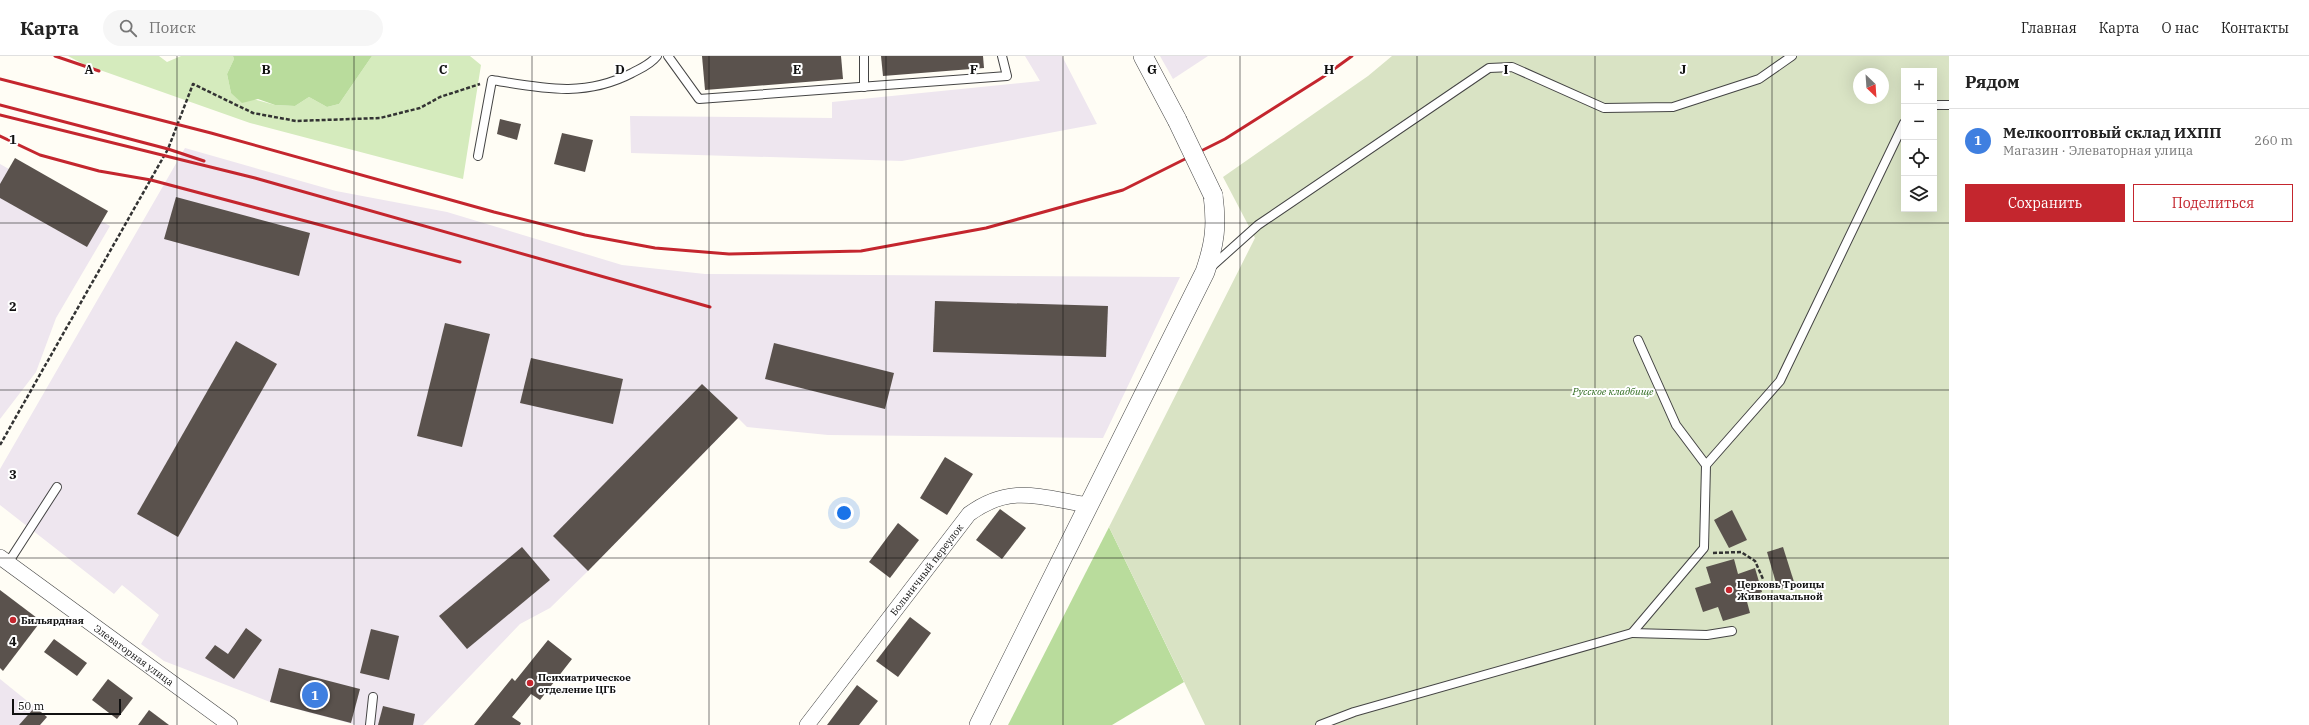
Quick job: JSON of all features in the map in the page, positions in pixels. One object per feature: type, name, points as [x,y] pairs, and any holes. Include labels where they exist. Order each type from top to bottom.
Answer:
[{"type":"street","points":[[979,725],[1205,272],[1215,240],[1216,221],[1213,194],[1177,120],[1143,56]]},
{"type":"street","name":"Больничный переулок","points":[[807,725],[969,514],[983,504],[999,497],[1016,494],[1089,505]]},
{"type":"street","name":"Элеваторная улица","points":[[4,560],[230,725]]},
{"type":"lane","points":[[478,156],[492,80],[554,90],[584,89],[621,78],[652,63],[657,56]]},
{"type":"lane","points":[[668,56],[698,99],[1007,76],[1002,56]]},
{"type":"lane","points":[[864,56],[864,87]]},
{"type":"lane","points":[[1205,272],[1258,225],[1489,68],[1512,67],[1604,108],[1673,107],[1759,79],[1792,56]]},
{"type":"lane","points":[[1937,105],[1949,105]]},
{"type":"lane","points":[[1706,465],[1780,381],[1901,129]]},
{"type":"lane","points":[[1632,633],[1704,548],[1706,465],[1676,425],[1638,340]]},
{"type":"lane","points":[[4,560],[57,487]]},
{"type":"lane","points":[[1320,725],[1354,712],[1632,633],[1707,635],[1732,631]]},
{"type":"lane","points":[[370,725],[374,697]]},
{"type":"path","points":[[0,445],[168,149],[193,84],[253,113],[296,121],[380,118],[420,108],[440,97],[492,80]]},
{"type":"path","points":[[1704,548],[1715,554],[1741,552],[1754,560],[1764,579]]},
{"type":"shaded area","points":[[1025,56],[1062,56],[1097,124],[902,161],[631,153],[630,116],[832,118],[832,102],[1040,81]]},
{"type":"shaded area","points":[[1160,56],[1208,56],[1173,79]]},
{"type":"shaded area","points":[[185,148],[336,191],[447,212],[622,265],[705,274],[1180,277],[1103,438],[828,435],[747,427],[738,418],[588,571],[550,608],[520,624],[423,725],[356,725],[270,702],[164,661],[141,644],[159,615],[122,585],[114,594],[0,505],[0,469]]},
{"type":"shaded area","points":[[0,164],[110,226],[56,318],[36,372],[0,419]]},
{"type":"shaded area","points":[[0,679],[47,717],[40,725],[0,725]]},
{"type":"green space","points":[[68,56],[159,56],[167,62],[181,56],[233,56],[234,59],[227,74],[231,93],[275,105],[295,106],[309,97],[327,107],[339,104],[372,56],[470,56],[481,65],[463,179],[250,123],[83,64]]},
{"type":"green space","points":[[233,56],[372,56],[339,104],[327,107],[309,97],[295,106],[275,105],[258,99],[242,103],[231,93],[227,74],[234,59]]},
{"type":"green space","name":"Русское кладбище","points":[[1392,56],[1949,56],[1949,725],[1205,725],[1109,527],[1255,238],[1223,177],[1368,76]]},
{"type":"green space","points":[[1109,527],[1184,682],[1112,725],[1008,725]]},
{"type":"building","points":[[702,56],[841,56],[843,79],[705,90]]},
{"type":"building","points":[[881,56],[983,56],[984,68],[883,76]]},
{"type":"building","points":[[500,119],[521,124],[517,140],[497,134]]},
{"type":"building","points":[[562,133],[593,140],[585,172],[554,164]]},
{"type":"building","points":[[15,158],[108,211],[87,247],[0,198],[0,184]]},
{"type":"building","points":[[176,197],[310,233],[299,276],[164,239]]},
{"type":"building","points":[[935,301],[1108,306],[1106,357],[933,352]]},
{"type":"building","points":[[445,323],[490,334],[462,447],[417,436]]},
{"type":"building","points":[[236,341],[277,364],[178,537],[137,514]]},
{"type":"building","points":[[774,343],[894,373],[885,409],[765,379]]},
{"type":"building","points":[[531,358],[623,379],[613,424],[520,403]]},
{"type":"building","points":[[702,384],[738,418],[588,571],[553,536]]},
{"type":"building","points":[[945,457],[973,474],[947,515],[920,498]]},
{"type":"building","points":[[1000,509],[1026,528],[1002,559],[976,540]]},
{"type":"building","points":[[1732,510],[1747,540],[1729,548],[1714,520]]},
{"type":"building","points":[[898,523],[919,540],[890,578],[869,562]]},
{"type":"building","points":[[522,547],[550,580],[467,649],[439,616]]},
{"type":"building","points":[[1783,547],[1795,585],[1778,590],[1767,552]]},
{"type":"building","name":"Церковь Троицы Живоначальной","points":[[1734,559],[1738,574],[1755,568],[1762,592],[1746,598],[1750,613],[1723,621],[1718,607],[1703,612],[1695,588],[1711,583],[1706,567]]},
{"type":"building","points":[[0,590],[41,621],[3,671],[0,668]]},
{"type":"building","points":[[910,617],[931,633],[898,677],[876,661]]},
{"type":"building","points":[[246,628],[262,640],[234,679],[205,658],[215,645],[228,654]]},
{"type":"building","points":[[371,629],[399,636],[389,680],[360,673]]},
{"type":"building","points":[[54,639],[87,663],[77,676],[44,652]]},
{"type":"building","name":"Психиатрическое отделение ЦГБ","points":[[548,640],[572,659],[540,700],[531,694],[512,717],[521,723],[520,725],[474,725],[512,678],[515,681]]},
{"type":"building","points":[[279,668],[360,689],[351,723],[270,702]]},
{"type":"building","points":[[108,679],[133,698],[117,719],[92,700]]},
{"type":"building","points":[[857,685],[878,701],[859,725],[827,725]]},
{"type":"building","points":[[383,706],[415,714],[413,725],[378,725]]},
{"type":"building","points":[[35,707],[47,717],[40,725],[19,725]]},
{"type":"building","points":[[149,710],[169,725],[138,725]]},
{"type":"railway","points":[[55,56],[99,71]]},
{"type":"railway","points":[[0,79],[211,133],[494,212],[585,235],[655,248],[729,254],[861,251],[986,228],[1123,190],[1225,139],[1323,77],[1352,56]]},
{"type":"railway","points":[[0,105],[168,149],[204,161]]},
{"type":"railway","points":[[0,115],[255,178],[710,307]]},
{"type":"railway","points":[[0,136],[40,155],[99,171],[151,180],[460,262]]},
{"type":"place","name":"Церковь Троицы Живоначальной","points":[[1729,590]]},
{"type":"place","name":"Бильярдная","points":[[13,620]]},
{"type":"place","name":"Психиатрическое отделение ЦГБ","points":[[530,683]]},
{"type":"place","name":"Мелкооптовый склад ИХПП","points":[[315,695]]}]
